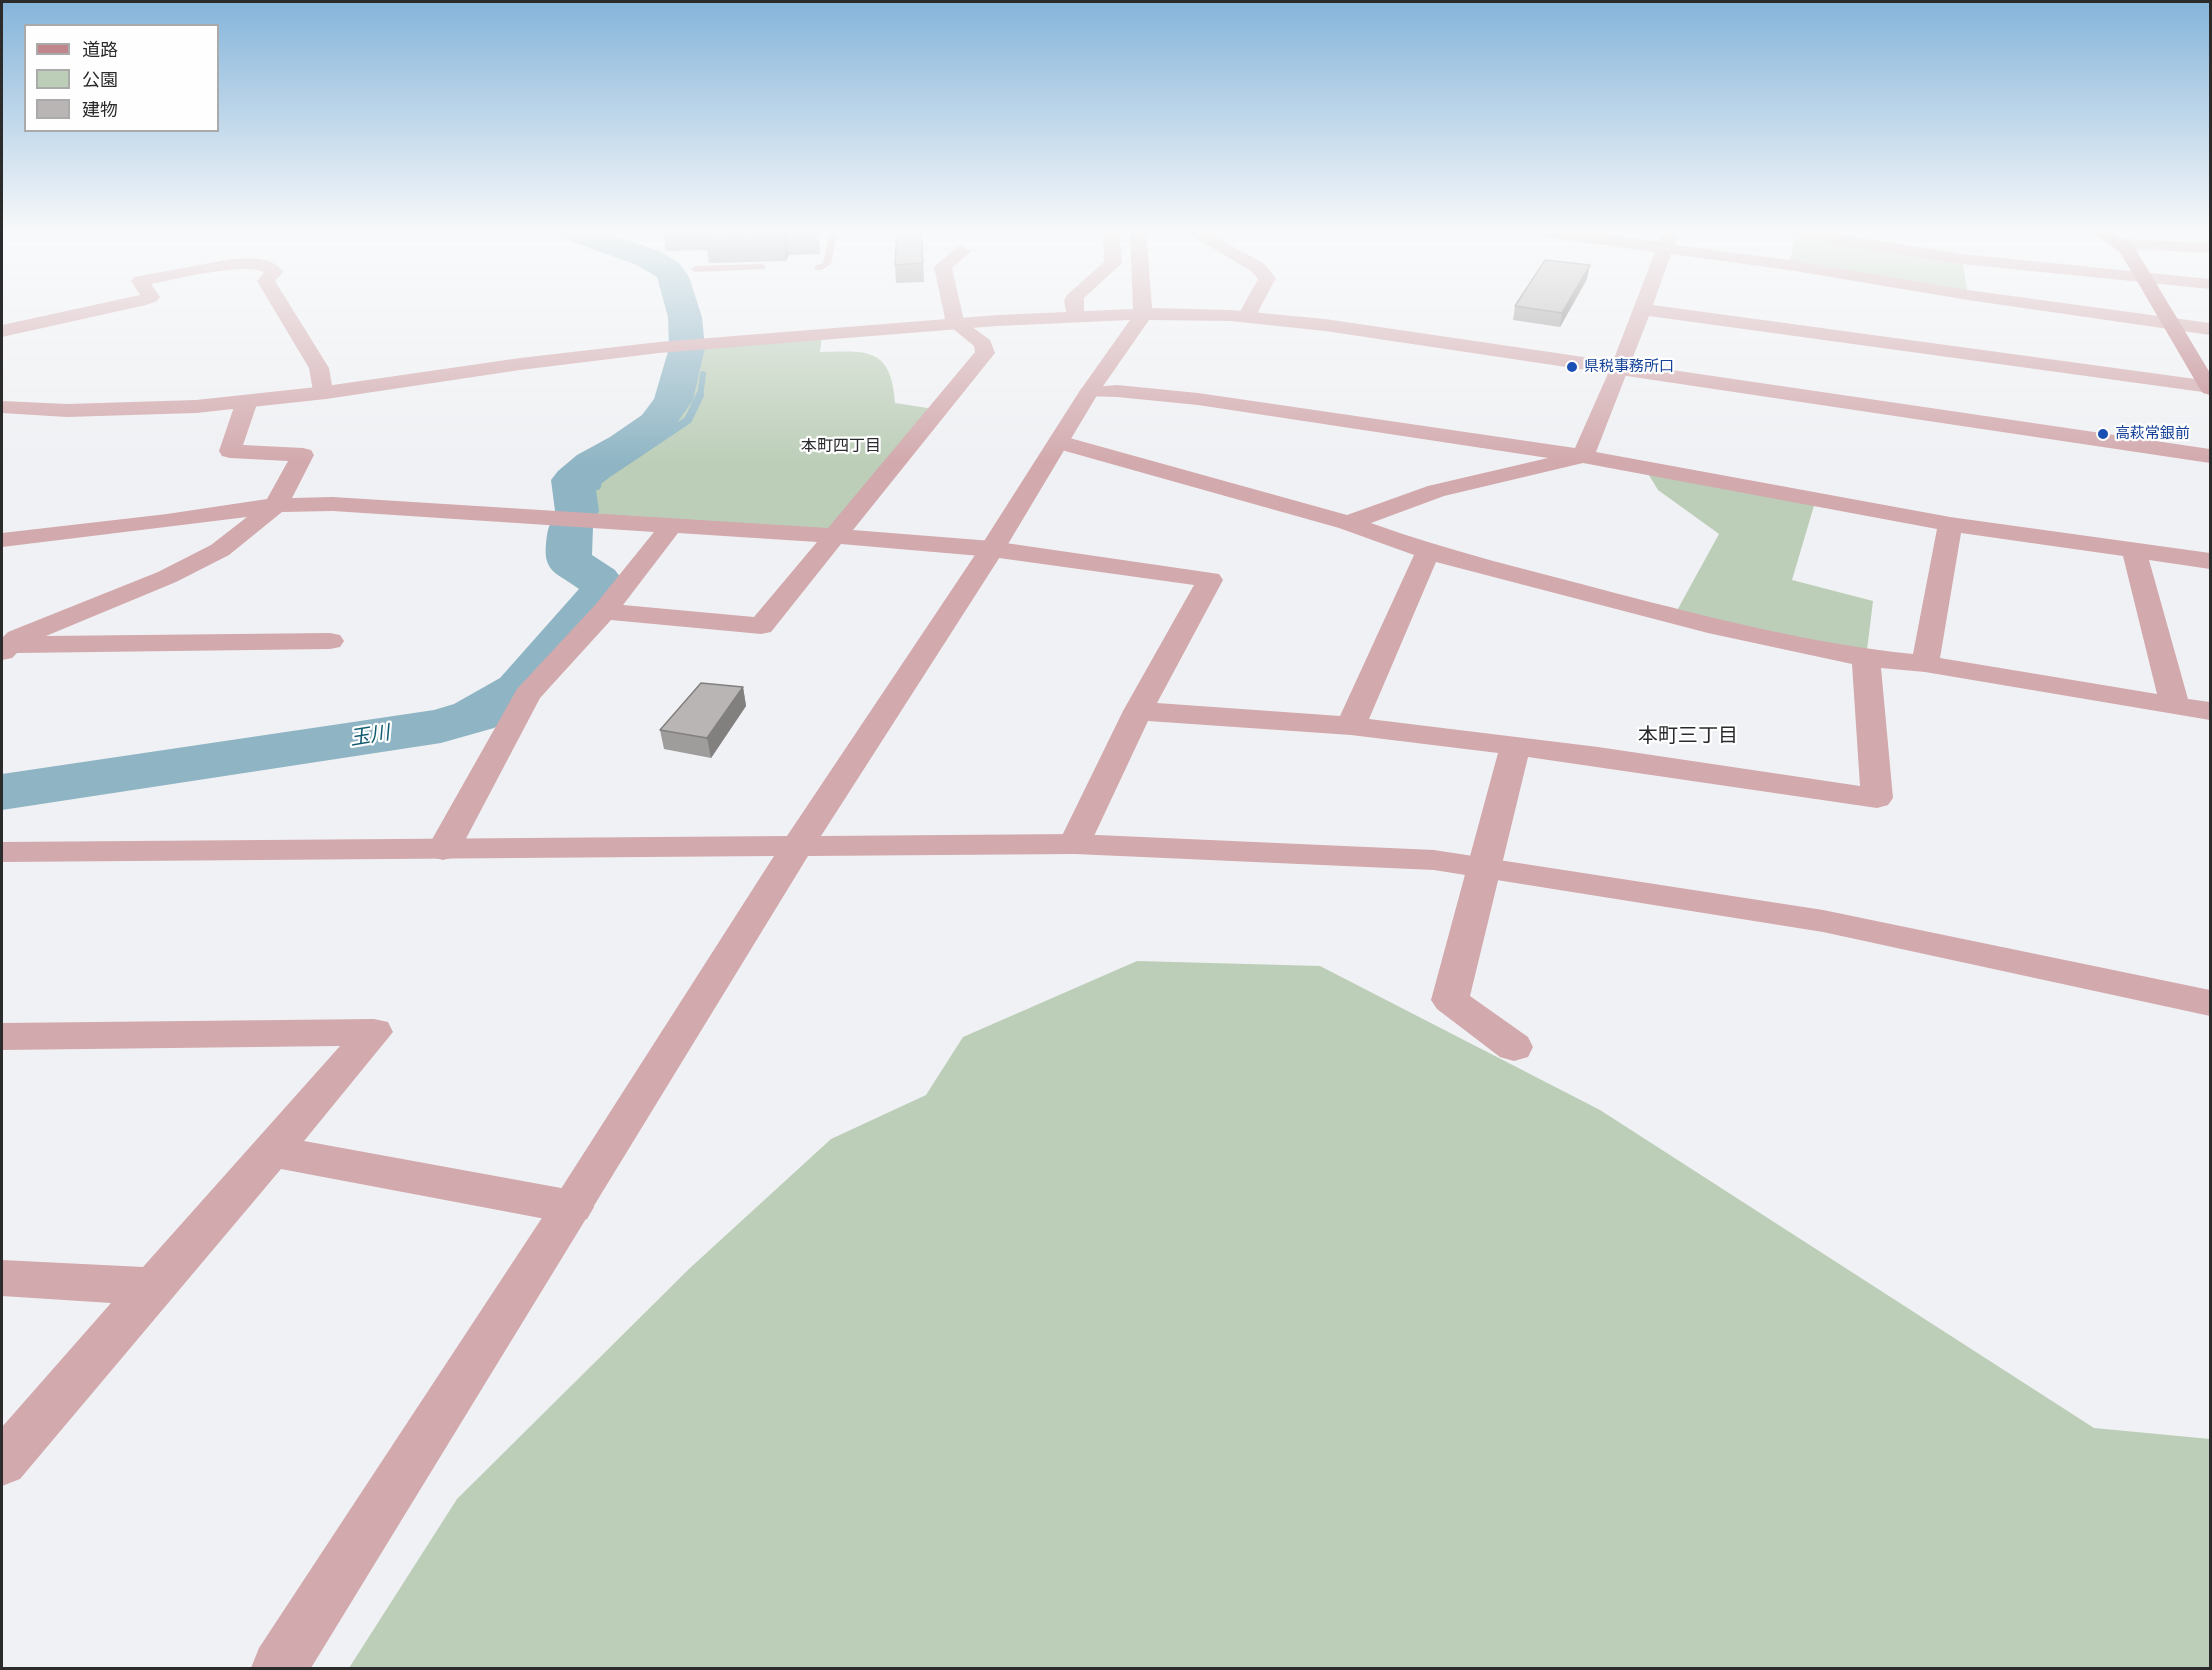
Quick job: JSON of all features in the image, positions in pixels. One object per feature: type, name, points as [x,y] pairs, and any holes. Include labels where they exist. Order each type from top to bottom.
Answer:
[{"type":"main road","points":[[2162,308],[2210,388]]},
{"type":"street","points":[[2,331],[108,308]]},
{"type":"street","points":[[282,308],[319,368],[323,391]]},
{"type":"street","points":[[604,611],[761,626],[985,353],[983,344],[956,323],[953,308]]},
{"type":"street","points":[[1074,308],[1075,317]]},
{"type":"street","points":[[279,1668],[572,1207],[796,848],[992,549],[1089,392],[1143,314],[1143,308]]},
{"type":"street","points":[[1246,317],[1251,308]]},
{"type":"street","points":[[2062,308],[2211,329]]},
{"type":"street","points":[[1582,456],[1620,369],[1642,309],[2210,388]]},
{"type":"street","points":[[2,407],[99,412],[248,400],[615,351],[704,342],[956,323],[1143,314],[1246,317],[1335,327],[2211,456]]},
{"type":"street","points":[[1089,392],[1117,390],[1198,399],[1582,456],[1950,524],[2211,561]]},
{"type":"street","points":[[6,649],[18,638],[167,578],[220,550],[276,505],[303,455],[230,451],[248,400]]},
{"type":"street","points":[[1059,442],[1348,523],[1428,552],[1708,625],[1866,658],[1925,664],[2211,711]]},
{"type":"street","points":[[1348,523],[1436,491],[1582,456]]},
{"type":"street","points":[[2,540],[167,521],[276,505],[333,504],[835,536],[992,549],[1210,580],[1138,711],[1075,844]]},
{"type":"street","points":[[1925,664],[1950,524]]},
{"type":"street","points":[[443,850],[527,695],[604,611],[671,526]]},
{"type":"street","points":[[2134,550],[2175,705]]},
{"type":"street","points":[[1351,726],[1428,552]]},
{"type":"street","points":[[6,649],[330,641]]},
{"type":"street","points":[[1138,711],[1351,726],[1598,756],[1877,798],[1866,658]]},
{"type":"street","points":[[1514,1047],[1449,1000],[1515,746]]},
{"type":"street","points":[[2,852],[796,848],[1075,844],[1434,860],[1823,921],[2211,1004]]},
{"type":"street","points":[[2,1036],[374,1032],[2,1463]]},
{"type":"street","points":[[271,1150],[572,1207]]},
{"type":"street","points":[[2,1278],[154,1287]]},
{"type":"green space","points":[[822,338],[820,352],[864,353],[882,362],[893,385],[895,403],[934,409],[829,535],[595,520],[575,502],[573,480],[635,440],[663,414],[674,390],[687,348]]},
{"type":"green space","points":[[1644,467],[1816,499],[1792,580],[1873,601],[1866,658],[1674,616],[1719,534],[1658,490]]},
{"type":"green space","points":[[1137,961],[1320,966],[1600,1110],[2094,1428],[2210,1439],[2210,1668],[349,1668],[457,1499],[690,1268],[831,1139],[926,1095],[963,1037]]},
{"type":"building","points":[[1528,308],[1565,308],[1562,313]]},
{"type":"building","points":[[701,683],[743,687],[707,738],[660,730]]},
{"type":"waterway","name":"玉川","points":[[577,511],[573,480],[592,464],[625,446],[656,424],[673,400],[687,348],[682,308]]},
{"type":"waterway","points":[[700,397],[703,374]]},
{"type":"waterway","points":[[597,486],[598,481],[606,475],[688,420],[700,395]]},
{"type":"waterway","name":"玉川","points":[[2,792],[441,726],[474,716],[519,689],[605,589],[598,580],[568,560],[570,527]]},
{"type":"place","name":"県税事務所口","points":[[1572,367]]},
{"type":"place","name":"高萩常銀前","points":[[2103,434]]},
{"type":"district","name":"本町四丁目","points":[[841,447]]},
{"type":"district","name":"本町三丁目","points":[[1688,737]]}]
